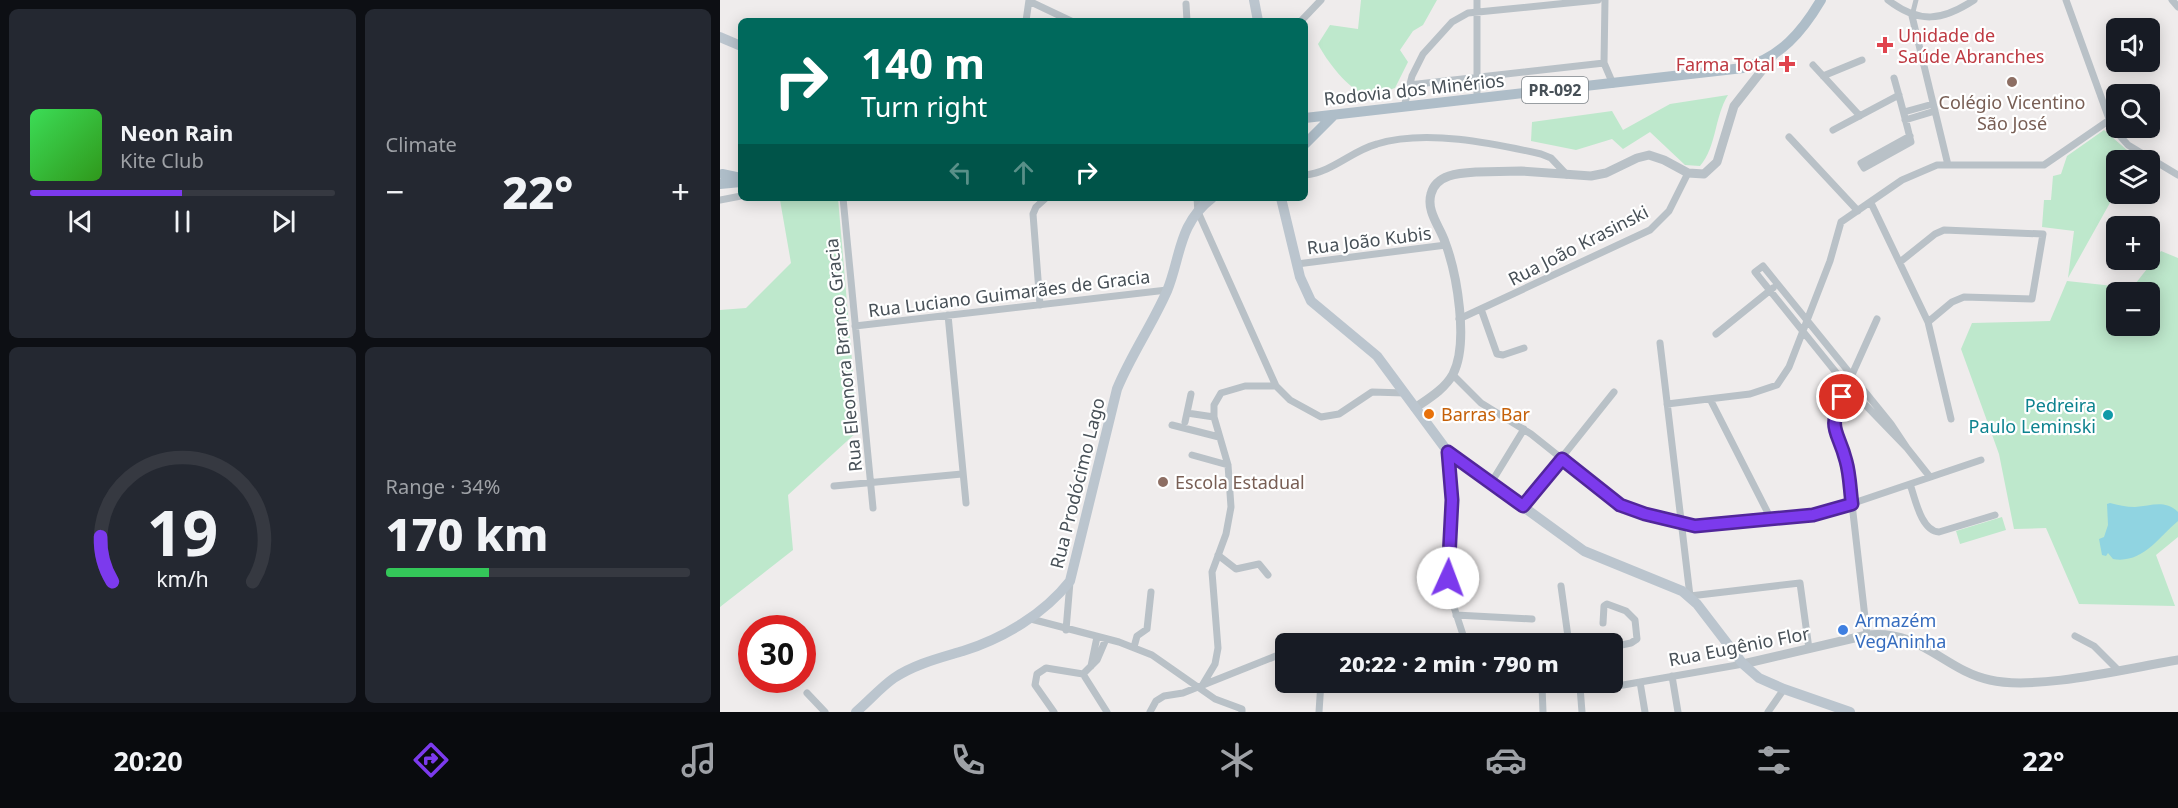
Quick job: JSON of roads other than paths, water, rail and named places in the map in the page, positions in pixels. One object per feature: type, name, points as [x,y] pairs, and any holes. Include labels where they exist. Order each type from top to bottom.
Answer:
[{"type":"main road","points":[[1254,0],[1258,11]]},
{"type":"main road","name":"Rodovia dos Minérios","points":[[1308,116],[1743,68],[1774,55],[1801,32],[1821,0]]},
{"type":"main road","points":[[720,37],[738,45]]},
{"type":"main road","points":[[1308,141],[1334,115]]},
{"type":"main road","points":[[721,178],[738,180]]},
{"type":"main road","name":"Rua Prodócimo Lago","points":[[856,712],[894,678],[928,662],[967,650],[1031,619],[1070,581],[1117,390],[1128,362],[1167,290],[1180,241],[1198,212],[1209,201]]},
{"type":"main road","points":[[1282,201],[1306,294],[1316,307],[1367,346],[1448,452],[1593,556],[1674,586],[1690,596],[1743,664],[1766,682],[1850,712]]},
{"type":"street","points":[[1304,18],[1321,0]]},
{"type":"street","points":[[1477,0],[1477,99]]},
{"type":"street","points":[[1404,107],[1409,85],[1419,60],[1437,37],[1458,17],[1540,3],[1598,0]]},
{"type":"street","points":[[1605,0],[1604,63],[1613,84]]},
{"type":"street","points":[[1888,0],[1912,16],[1941,16],[1959,10],[1974,0]]},
{"type":"street","points":[[1916,0],[1912,16],[1948,165]]},
{"type":"street","points":[[2066,0],[2106,115]]},
{"type":"street","points":[[2172,0],[2178,7]]},
{"type":"street","points":[[1026,18],[1029,1],[1065,18]]},
{"type":"street","points":[[1186,4],[1187,18]]},
{"type":"street","points":[[1415,408],[1439,391],[1453,375],[1459,350],[1460,319],[1446,245],[1430,206],[1432,191],[1441,179],[1457,173],[1521,171],[1599,176],[1637,158],[1649,155],[1664,159],[1688,173],[1704,174],[1714,167],[1734,106],[1774,55]]},
{"type":"street","points":[[1822,75],[1862,60]]},
{"type":"street","name":"Rodovia dos Minérios","points":[[1409,85],[1604,63]]},
{"type":"street","points":[[1813,65],[1860,116]]},
{"type":"street","points":[[1894,78],[1910,136],[1911,142],[1864,168],[1861,163],[1910,136]]},
{"type":"street","points":[[1833,130],[1899,95]]},
{"type":"street","points":[[1904,116],[1934,108]]},
{"type":"street","points":[[1667,404],[1749,394],[1777,385],[1786,374],[1807,321],[1841,222],[1895,184],[1922,169],[1948,165],[2044,165],[2106,122]]},
{"type":"street","points":[[1308,174],[1329,169],[1375,144],[1423,136],[1541,154],[1551,158],[1568,175]]},
{"type":"street","points":[[1789,137],[1858,211]]},
{"type":"street","points":[[2122,138],[2128,145],[2178,175]]},
{"type":"street","points":[[721,178],[738,171]]},
{"type":"street","name":"Rua João Krasinski","points":[[1460,319],[1650,230],[1669,211],[1688,173]]},
{"type":"street","points":[[720,200],[738,197]]},
{"type":"street","name":"Rua Eleonora Branco Gracia","points":[[843,201],[873,508]]},
{"type":"street","points":[[1040,305],[1033,214],[1043,201]]},
{"type":"street","points":[[1197,201],[1198,212],[1276,386],[1290,400],[1321,417],[1339,414],[1372,393],[1405,393]]},
{"type":"street","points":[[1871,203],[1928,322],[1951,418]]},
{"type":"street","points":[[1900,262],[1935,234],[1944,230],[2043,234],[2032,299],[1964,297],[1952,302],[1928,322]]},
{"type":"street","name":"Rua João Kubis","points":[[1297,264],[1446,245]]},
{"type":"street","points":[[1907,448],[1847,386],[1770,291],[1755,272],[1762,266],[1852,376],[1930,477]]},
{"type":"street","points":[[1716,334],[1778,284]]},
{"type":"street","name":"Rua Luciano Guimarães de Gracia","points":[[855,326],[1167,290]]},
{"type":"street","points":[[1481,309],[1497,354],[1503,355],[1524,348]]},
{"type":"street","points":[[948,315],[966,503]]},
{"type":"street","points":[[1867,635],[1846,462],[1834,430],[1835,416],[1877,319]]},
{"type":"street","points":[[1660,343],[1690,596],[1800,583],[1809,649]]},
{"type":"street","points":[[1453,375],[1481,403],[1524,429],[1620,505],[1681,523],[1701,526],[1824,513],[1981,460]]},
{"type":"street","points":[[1201,684],[1215,664],[1218,648],[1212,572],[1226,534],[1231,507],[1228,465],[1214,417],[1215,405],[1221,393],[1245,386],[1276,386]]},
{"type":"street","points":[[1523,506],[1614,392]]},
{"type":"street","points":[[1185,422],[1191,394]]},
{"type":"street","points":[[1710,399],[1771,519]]},
{"type":"street","points":[[1187,413],[1214,417]]},
{"type":"street","points":[[1172,425],[1219,437]]},
{"type":"street","points":[[1491,483],[1524,429]]},
{"type":"street","points":[[1448,452],[1452,500],[1447,570],[1456,615],[1462,633]]},
{"type":"street","points":[[1192,455],[1228,465]]},
{"type":"street","points":[[834,486],[962,474]]},
{"type":"street","points":[[1910,484],[1926,524],[1931,530],[1939,532],[1995,515]]},
{"type":"street","points":[[1218,555],[1236,569],[1259,564],[1268,575]]},
{"type":"street","points":[[1066,630],[1070,581]]},
{"type":"street","points":[[1561,586],[1567,633]]},
{"type":"street","points":[[1134,647],[1138,635],[1147,629],[1151,591]]},
{"type":"street","points":[[1603,623],[1604,606],[1607,604],[1626,611],[1635,620],[1637,639],[1623,644]]},
{"type":"street","points":[[1456,615],[1532,619]]},
{"type":"street","points":[[1031,619],[1134,647],[1201,684],[1215,699],[1242,709],[1242,712]]},
{"type":"street","name":"Rua Eugênio Flor","points":[[1623,684],[1743,664],[1867,635],[1892,635],[1913,640],[1968,672],[2005,683],[2038,681],[2178,660]]},
{"type":"street","points":[[2075,636],[2094,646],[2118,670]]},
{"type":"street","points":[[1096,654],[1097,637]]},
{"type":"street","points":[[1083,674],[1091,666],[1106,639]]},
{"type":"street","points":[[1150,712],[1156,700],[1275,656]]},
{"type":"street","points":[[1054,712],[1035,685],[1037,674],[1046,668],[1083,674],[1107,712]]},
{"type":"street","points":[[1672,676],[1678,712]]},
{"type":"street","points":[[1640,682],[1645,712]]},
{"type":"street","points":[[1768,712],[1784,689]]},
{"type":"street","points":[[807,693],[825,712]]},
{"type":"street","points":[[1319,712],[1320,693]]},
{"type":"street","points":[[1542,693],[1543,712]]},
{"type":"street","points":[[1580,693],[1582,712]]},
{"type":"water","points":[[2107,504],[2132,507],[2163,504],[2178,512],[2178,521],[2141,554],[2123,560],[2113,559],[2108,553],[2106,556],[2102,555],[2099,539],[2104,537],[2108,525]]},
{"type":"place","name":"Unidade de Saúde Abranches","points":[[1885,45]]},
{"type":"place","name":"Farma Total","points":[[1787,64]]},
{"type":"place","name":"Colégio Vicentino São José","points":[[2012,82]]},
{"type":"place","name":"Barras Bar","points":[[1429,414]]},
{"type":"place","name":"Pedreira Paulo Leminski","points":[[2108,415]]},
{"type":"place","name":"Escola Estadual","points":[[1163,482]]},
{"type":"place","name":"Armazém VegAninha","points":[[1843,630]]}]
